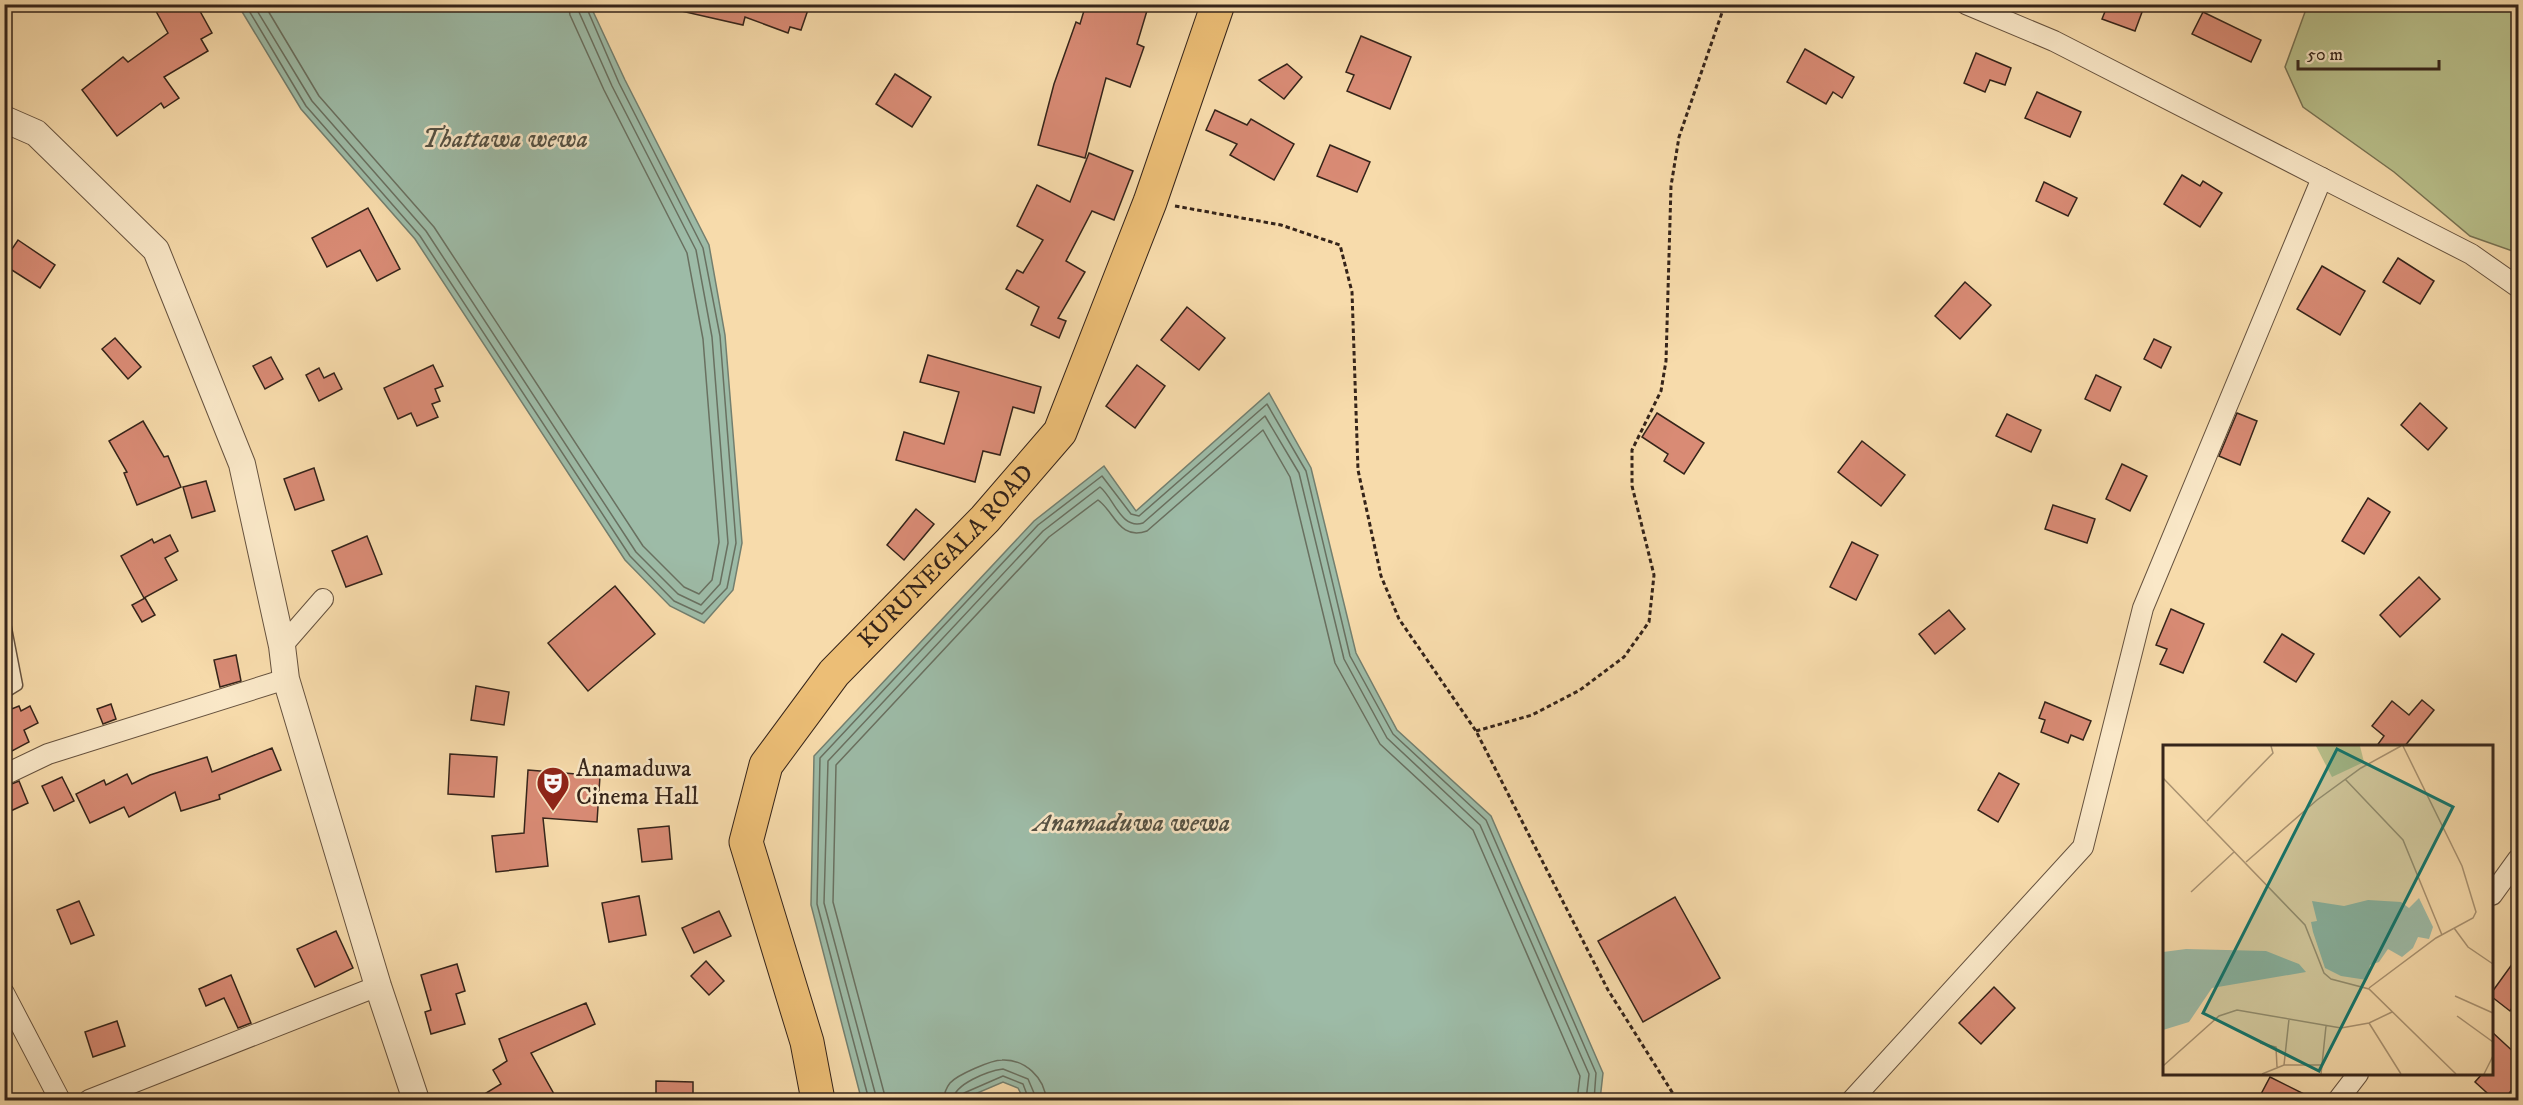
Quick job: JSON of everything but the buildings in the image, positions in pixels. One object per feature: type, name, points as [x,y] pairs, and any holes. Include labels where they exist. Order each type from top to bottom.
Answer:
[{"type":"highway","name":"KURUNEGALA ROAD","points":[[818,1101],[807,1042],[746,842],[766,765],[834,673],[985,519],[1060,432],[1150,202],[1218,4]]},
{"type":"street","points":[[1966,4],[2054,41],[2471,254],[2518,287]]},
{"type":"street","points":[[4,119],[36,133],[156,250],[242,464],[282,646],[286,680],[378,986],[416,1101]]},
{"type":"street","points":[[1852,1101],[2084,847],[2143,608],[2322,178]]},
{"type":"street","points":[[282,646],[323,599]]},
{"type":"street","points":[[4,775],[48,754],[286,680]]},
{"type":"street","points":[[2493,894],[2518,859]]},
{"type":"street","points":[[89,1101],[378,986]]},
{"type":"street","points":[[4,993],[60,1101]]},
{"type":"street","points":[[2338,1101],[2357,1075]]},
{"type":"lane","points":[[4,618],[17,685],[4,693]]},
{"type":"path","points":[[1476,732],[1532,715],[1580,690],[1624,657],[1649,622],[1654,575],[1632,486],[1632,450],[1661,391],[1666,361],[1671,186],[1679,137],[1725,4]]},
{"type":"path","points":[[1150,202],[1281,225],[1340,245],[1352,292],[1358,470],[1381,576],[1399,619],[1476,732],[1608,990],[1677,1101]]},
{"type":"green space","points":[[2310,5],[2518,5],[2518,253],[2470,236],[2394,172],[2303,107],[2285,67],[2305,12]]},
{"type":"water","name":"Thattawa wewa","points":[[238,5],[590,5],[625,80],[709,245],[725,335],[742,543],[733,590],[704,623],[670,606],[625,560],[415,239],[301,109]]},
{"type":"water","name":"Anamaduwa wewa","points":[[1269,393],[1311,468],[1356,653],[1397,730],[1491,816],[1603,1073],[1600,1100],[1024,1100],[1018,1088],[1003,1082],[961,1100],[865,1100],[860,1094],[811,905],[814,756],[1034,521],[1104,466],[1136,511]]},
{"type":"place","name":"Anamaduwa Cinema Hall","points":[[553,812]]}]
